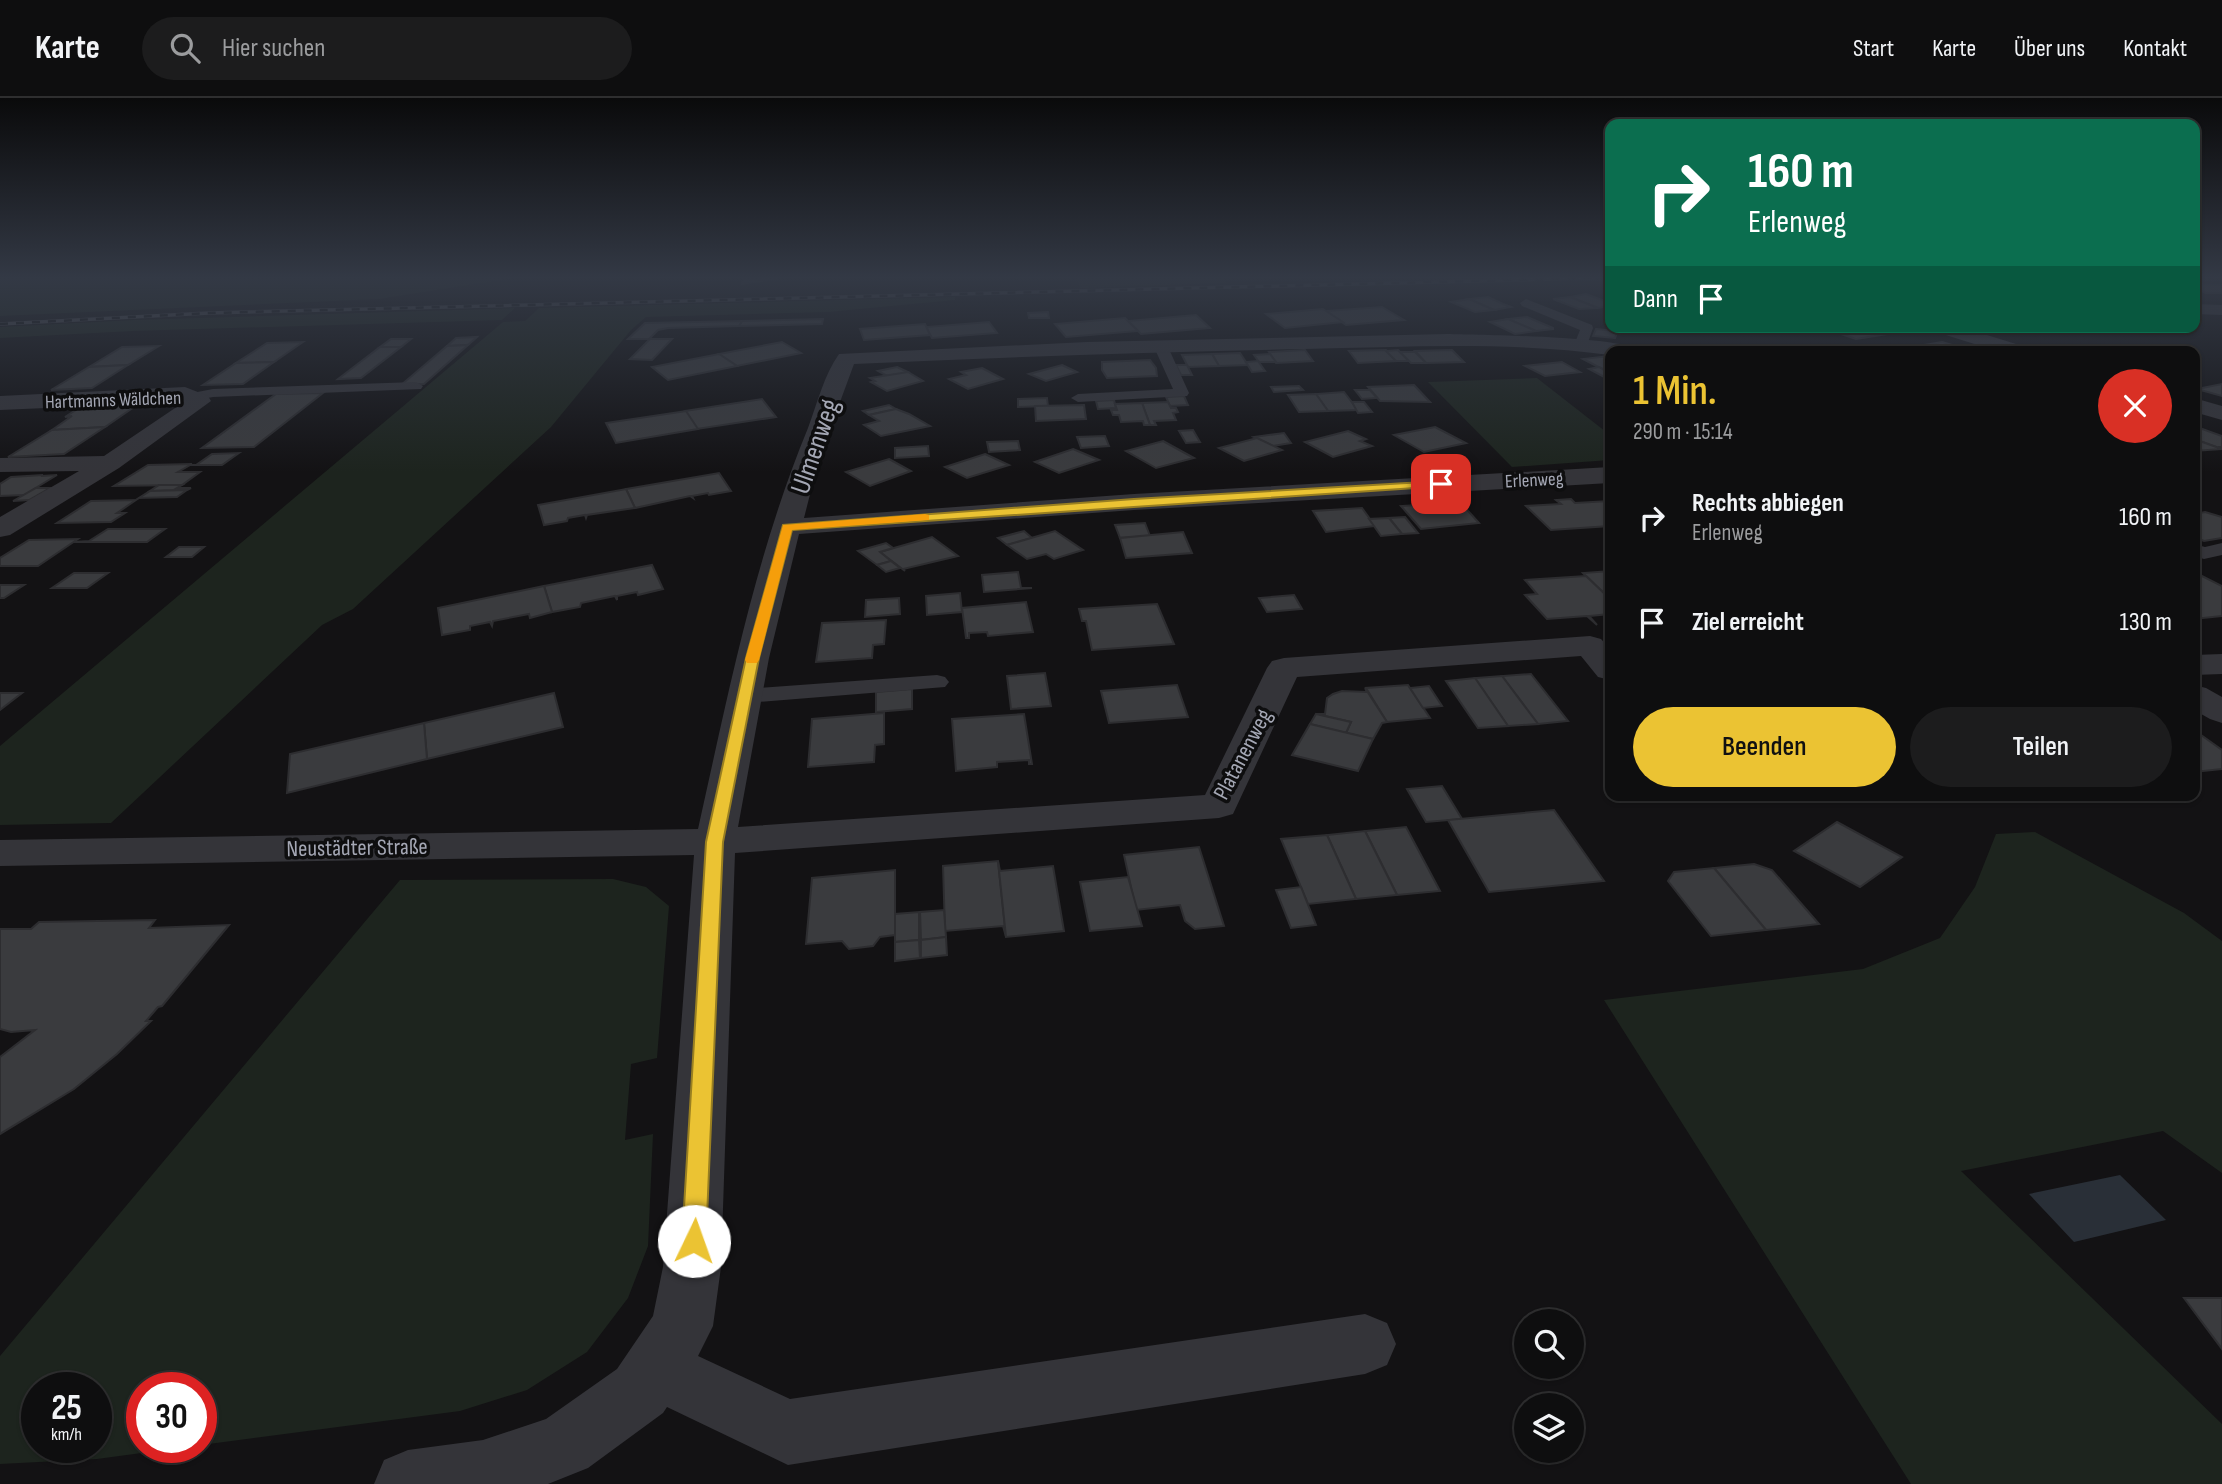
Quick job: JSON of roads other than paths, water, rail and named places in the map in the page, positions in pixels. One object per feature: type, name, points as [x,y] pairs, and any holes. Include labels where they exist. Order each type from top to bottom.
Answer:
[{"type":"street","points":[[1161,346],[1320,343]]},
{"type":"street","points":[[1519,343],[1605,348]]},
{"type":"street","name":"Ulmenweg","points":[[408,1484],[483,1474],[565,1445],[640,1391],[682,1326],[692,1267],[715,842],[745,696],[787,527],[807,459],[846,358],[1161,346]]},
{"type":"street","name":"Hartmanns Wäldchen","points":[[0,403],[185,394],[200,401],[110,463],[0,529]]},
{"type":"street","points":[[2200,407],[2222,413]]},
{"type":"street","points":[[0,465],[110,463]]},
{"type":"street","name":"Erlenweg","points":[[787,527],[1134,502],[1605,475]]},
{"type":"street","name":"Platanenweg","points":[[715,842],[1219,806],[1284,668],[1590,646],[1605,664]]},
{"type":"street","points":[[2200,665],[2222,664]]},
{"type":"street","points":[[2200,699],[2222,712]]},
{"type":"street","name":"Neustädter Straße","points":[[0,853],[715,842]]},
{"type":"street","points":[[654,1368],[788,1432],[1365,1344]]},
{"type":"lane","points":[[1078,398],[1182,393],[1161,346]]},
{"type":"lane","points":[[192,397],[213,393],[416,386]]},
{"type":"lane","points":[[2200,551],[2222,549]]},
{"type":"lane","points":[[745,696],[937,682]]}]
